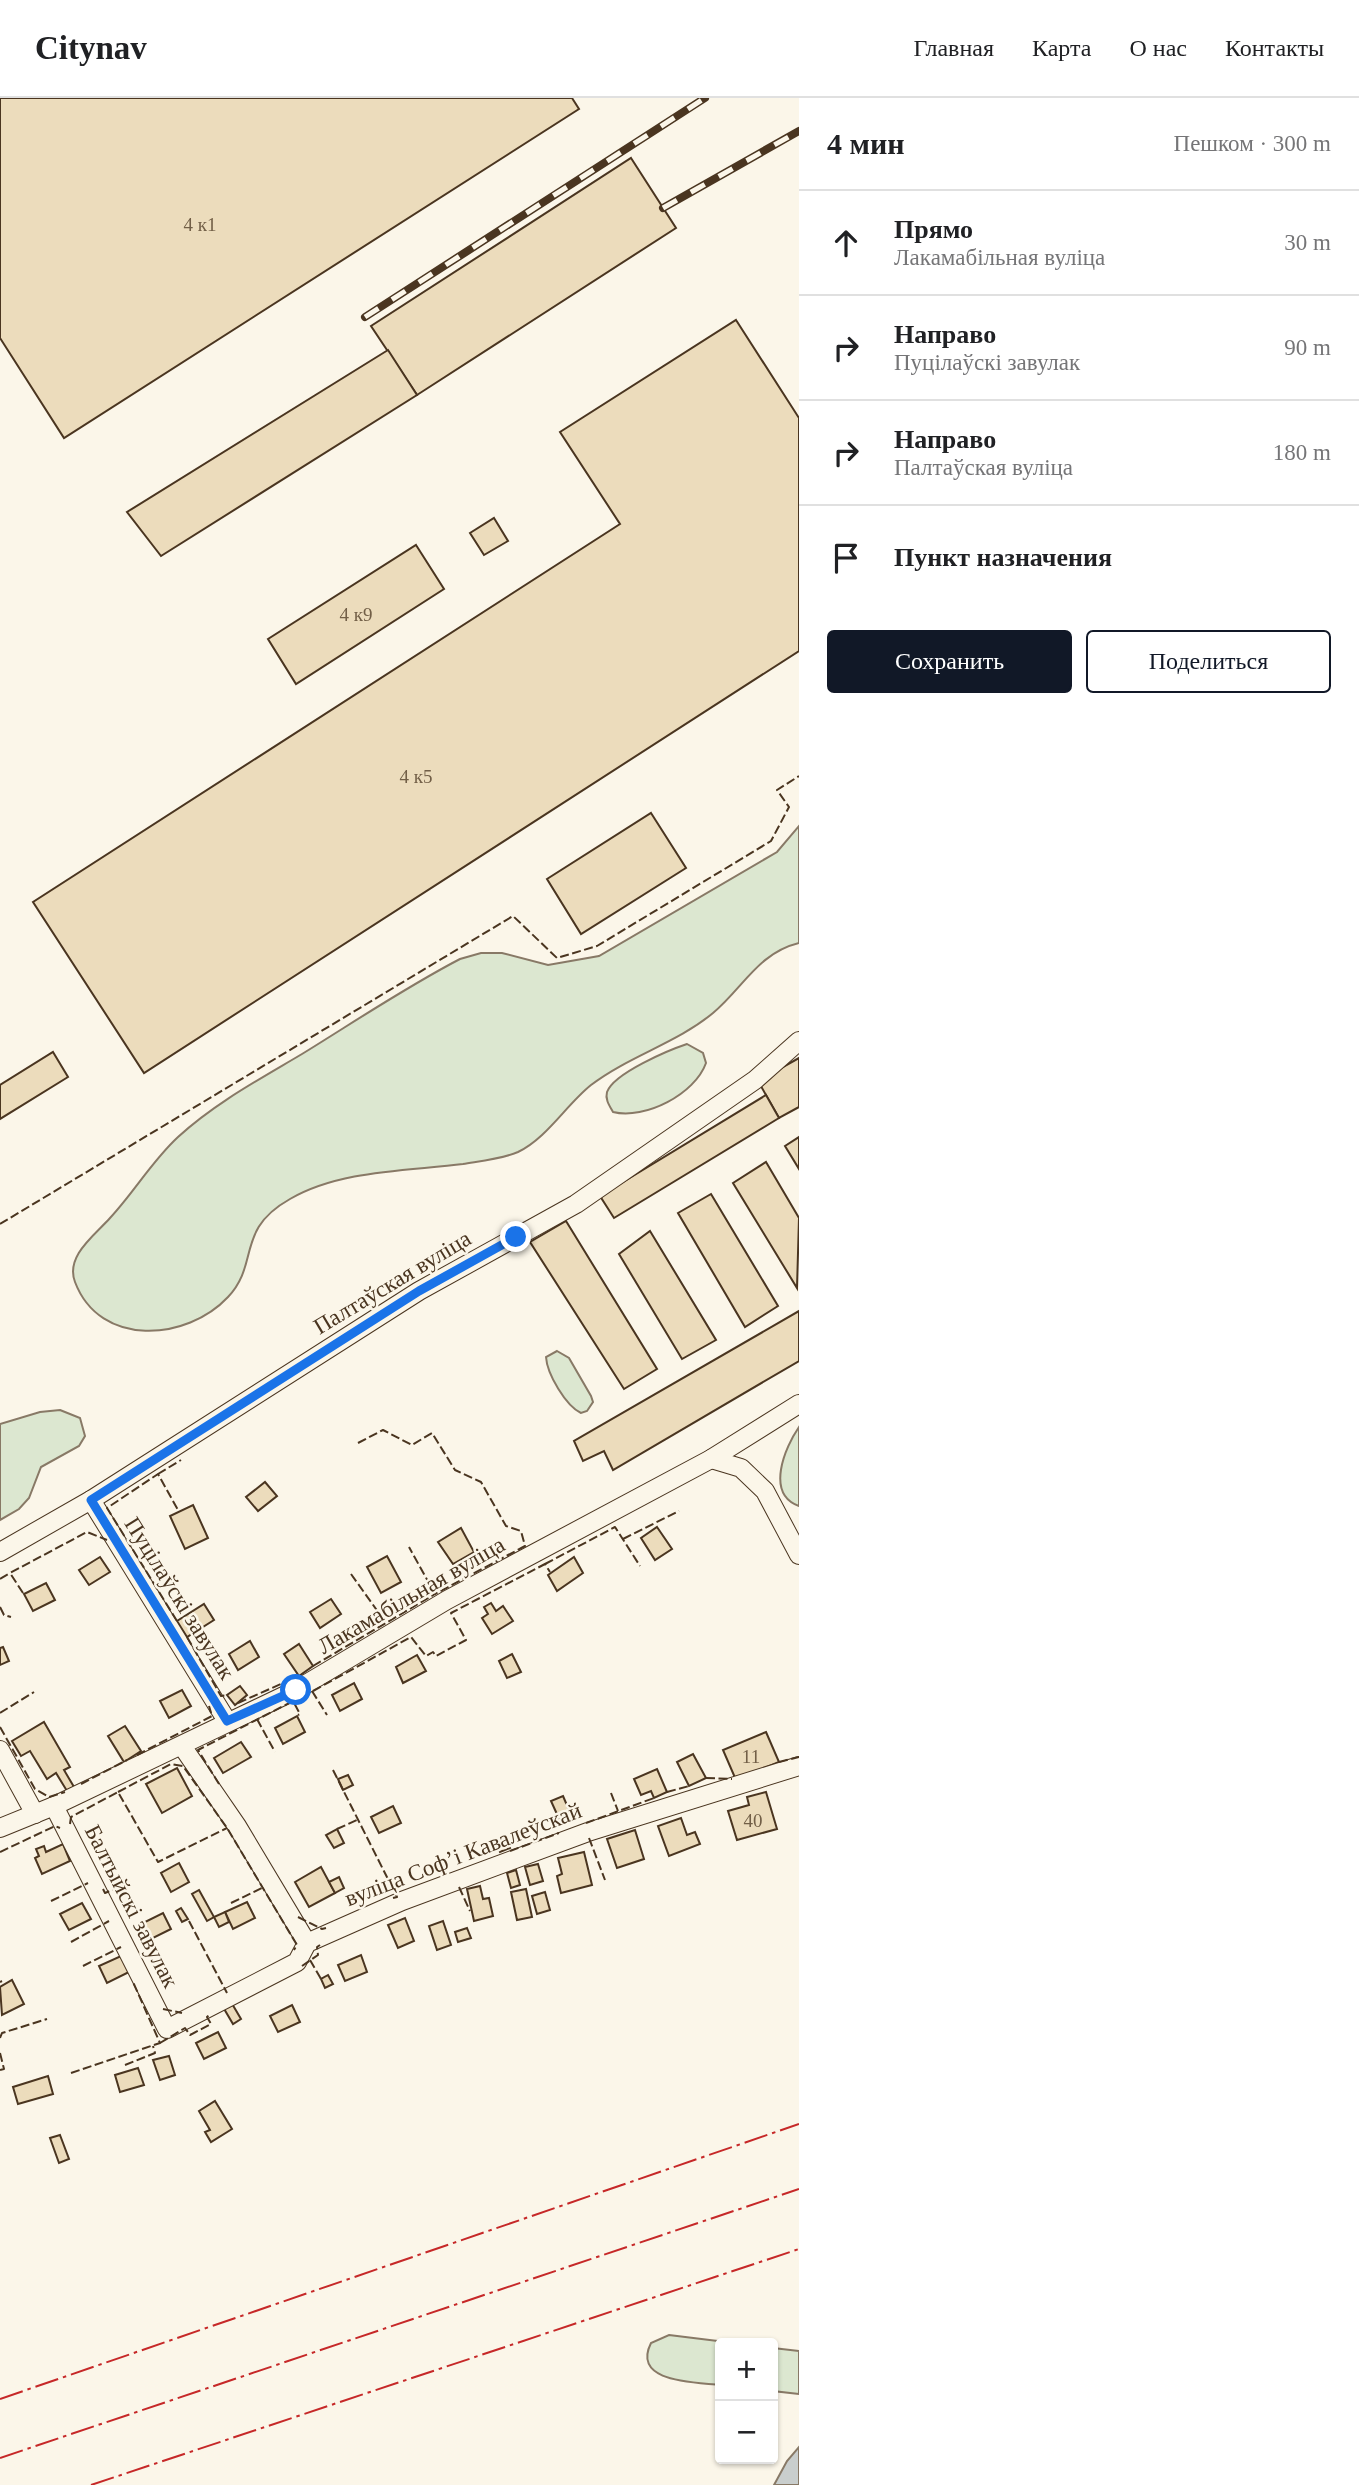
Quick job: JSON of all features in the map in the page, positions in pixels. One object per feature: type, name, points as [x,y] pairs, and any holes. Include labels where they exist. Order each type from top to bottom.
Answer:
[{"type":"street","name":"Палтаўская вуліца","points":[[0,1552],[91,1500],[419,1291],[576,1203],[755,1080],[799,1041]]},
{"type":"street","name":"Лакамабільная вуліца","points":[[0,1828],[54,1806],[296,1690],[447,1600],[711,1460],[799,1404]]},
{"type":"street","points":[[711,1460],[741,1468],[765,1491],[799,1555]]},
{"type":"street","name":"Пуцілаўскі завулак","points":[[91,1500],[227,1721]]},
{"type":"street","points":[[181,1745],[237,1826],[307,1943]]},
{"type":"street","points":[[0,1750],[35,1814]]},
{"type":"street","name":"вуліца Софʼі Кавалеўскай","points":[[167,2029],[297,1962],[307,1943],[402,1901],[588,1832],[799,1766]]},
{"type":"street","name":"Балтыйскі завулак","points":[[54,1806],[167,2029]]},
{"type":"green space","points":[[799,826],[799,943],[772,955],[762,963],[724,1003],[699,1024],[591,1085],[528,1146],[491,1160],[374,1173],[309,1189],[273,1211],[262,1223],[250,1247],[238,1284],[211,1312],[190,1322],[168,1329],[146,1331],[124,1327],[104,1318],[87,1303],[75,1282],[73,1272],[74,1263],[83,1247],[119,1208],[169,1146],[222,1102],[460,959],[481,953],[502,953],[548,965],[599,956],[777,852]]},
{"type":"green space","points":[[687,1044],[703,1053],[706,1063],[691,1085],[654,1108],[639,1112],[613,1112],[607,1092],[620,1077],[643,1063]]},
{"type":"green space","points":[[557,1351],[569,1358],[591,1396],[593,1402],[587,1411],[581,1413],[569,1404],[554,1380],[546,1357]]},
{"type":"green space","points":[[60,1410],[80,1418],[85,1436],[79,1446],[41,1467],[29,1498],[19,1509],[0,1520],[0,1424],[40,1412]]},
{"type":"green space","points":[[799,1427],[799,1506],[789,1500],[780,1481],[788,1446]]},
{"type":"green space","points":[[669,2335],[715,2341],[715,2384],[682,2381],[658,2373],[650,2366],[647,2356],[651,2343]]},
{"type":"green space","points":[[778,2349],[799,2351],[799,2394],[778,2392]]},
{"type":"shaded area","points":[[799,2447],[799,2485],[774,2485],[787,2461]]},
{"type":"building","points":[[0,98],[572,98],[579,109],[64,438],[0,338]]},
{"type":"building","points":[[631,158],[676,228],[417,395],[371,326]]},
{"type":"building","points":[[736,320],[799,418],[799,651],[144,1073],[33,902],[620,524],[560,432]]},
{"type":"building","points":[[388,350],[417,395],[161,556],[127,512]]},
{"type":"building","points":[[494,518],[508,541],[484,555],[470,533]]},
{"type":"building","points":[[416,545],[444,589],[296,684],[268,639]]},
{"type":"building","points":[[651,813],[686,868],[581,934],[547,879]]},
{"type":"building","points":[[53,1052],[68,1077],[0,1119],[0,1085]]},
{"type":"building","points":[[799,1058],[799,1107],[779,1118],[758,1081]]},
{"type":"building","points":[[766,1095],[779,1118],[614,1218],[600,1196]]},
{"type":"building","points":[[799,1137],[799,1169],[785,1146]]},
{"type":"building","points":[[766,1162],[799,1218],[797,1288],[733,1183]]},
{"type":"building","points":[[711,1194],[778,1306],[745,1327],[678,1213]]},
{"type":"building","points":[[566,1221],[657,1369],[624,1389],[530,1242]]},
{"type":"building","points":[[650,1231],[716,1340],[682,1359],[619,1254]]},
{"type":"building","points":[[799,1311],[799,1361],[613,1470],[604,1451],[583,1461],[574,1441]]},
{"type":"building","points":[[265,1482],[277,1496],[258,1511],[246,1497]]},
{"type":"building","points":[[193,1505],[208,1538],[185,1549],[170,1516]]},
{"type":"building","points":[[657,1527],[672,1549],[655,1560],[641,1538]]},
{"type":"building","points":[[461,1528],[474,1552],[453,1564],[438,1542]]},
{"type":"building","points":[[387,1556],[401,1582],[381,1593],[367,1567]]},
{"type":"building","points":[[100,1557],[110,1572],[89,1585],[79,1570]]},
{"type":"building","points":[[574,1557],[583,1573],[557,1591],[548,1575]]},
{"type":"building","points":[[46,1583],[55,1600],[33,1611],[24,1594]]},
{"type":"building","points":[[331,1599],[341,1614],[320,1628],[310,1612]]},
{"type":"building","points":[[491,1603],[496,1611],[503,1606],[513,1621],[492,1634],[482,1618],[488,1614],[484,1607]]},
{"type":"building","points":[[204,1604],[214,1620],[187,1637],[177,1621]]},
{"type":"building","points":[[250,1641],[259,1657],[238,1670],[229,1654]]},
{"type":"building","points":[[299,1644],[313,1666],[299,1676],[284,1654]]},
{"type":"building","points":[[3,1647],[9,1661],[0,1665],[0,1648]]},
{"type":"building","points":[[512,1654],[521,1672],[507,1678],[499,1661]]},
{"type":"building","points":[[417,1655],[426,1671],[403,1683],[396,1667]]},
{"type":"building","points":[[354,1683],[362,1699],[340,1711],[332,1695]]},
{"type":"building","points":[[240,1686],[247,1695],[235,1705],[227,1695]]},
{"type":"building","points":[[182,1690],[191,1706],[169,1718],[160,1701]]},
{"type":"building","points":[[297,1716],[305,1732],[283,1744],[275,1728]]},
{"type":"building","points":[[44,1722],[70,1767],[64,1770],[74,1787],[67,1791],[56,1773],[47,1779],[30,1751],[21,1756],[12,1741]]},
{"type":"building","points":[[125,1726],[141,1751],[124,1762],[108,1736]]},
{"type":"building","points":[[766,1732],[779,1762],[736,1780],[723,1750]]},
{"type":"building","points":[[241,1742],[251,1757],[223,1773],[214,1758]]},
{"type":"building","points":[[693,1754],[706,1778],[689,1786],[677,1762]]},
{"type":"building","points":[[177,1768],[192,1796],[162,1813],[146,1784]]},
{"type":"building","points":[[657,1769],[667,1792],[654,1798],[651,1791],[641,1795],[634,1779]]},
{"type":"building","points":[[348,1775],[353,1785],[343,1790],[338,1779]]},
{"type":"building","points":[[766,1792],[777,1829],[737,1840],[728,1811],[749,1805],[747,1797]]},
{"type":"building","points":[[563,1796],[572,1817],[561,1823],[551,1801]]},
{"type":"building","points":[[393,1806],[401,1823],[379,1833],[371,1817]]},
{"type":"building","points":[[681,1818],[687,1835],[695,1832],[700,1844],[669,1856],[658,1826]]},
{"type":"building","points":[[337,1829],[344,1843],[334,1848],[326,1835]]},
{"type":"building","points":[[635,1830],[644,1859],[617,1868],[607,1839]]},
{"type":"building","points":[[508,1843],[510,1848],[500,1852],[498,1847]]},
{"type":"building","points":[[63,1844],[70,1861],[42,1874],[35,1858],[39,1856],[36,1849],[44,1846],[46,1852]]},
{"type":"building","points":[[584,1852],[592,1885],[561,1893],[557,1876],[562,1874],[558,1858]]},
{"type":"building","points":[[179,1863],[189,1882],[171,1892],[161,1873]]},
{"type":"building","points":[[538,1864],[543,1881],[530,1885],[525,1867]]},
{"type":"building","points":[[321,1867],[335,1893],[309,1907],[295,1882]]},
{"type":"building","points":[[516,1870],[520,1885],[511,1888],[507,1873]]},
{"type":"building","points":[[339,1877],[344,1888],[335,1893],[329,1882]]},
{"type":"building","points":[[480,1886],[483,1899],[489,1898],[493,1916],[474,1921],[467,1889]]},
{"type":"building","points":[[526,1889],[532,1917],[517,1920],[511,1892]]},
{"type":"building","points":[[199,1890],[214,1917],[207,1921],[192,1894]]},
{"type":"building","points":[[545,1892],[550,1910],[537,1914],[532,1896]]},
{"type":"building","points":[[247,1902],[255,1918],[233,1929],[225,1912]]},
{"type":"building","points":[[82,1903],[91,1919],[69,1930],[60,1914]]},
{"type":"building","points":[[181,1908],[188,1919],[182,1922],[176,1911]]},
{"type":"building","points":[[225,1912],[229,1922],[219,1927],[214,1917]]},
{"type":"building","points":[[163,1913],[171,1929],[149,1940],[141,1924]]},
{"type":"building","points":[[405,1918],[414,1941],[398,1948],[388,1925]]},
{"type":"building","points":[[443,1921],[451,1945],[437,1950],[429,1926]]},
{"type":"building","points":[[467,1928],[471,1938],[458,1942],[455,1932]]},
{"type":"building","points":[[361,1955],[367,1972],[345,1981],[338,1965]]},
{"type":"building","points":[[121,1956],[129,1972],[107,1983],[99,1966]]},
{"type":"building","points":[[328,1975],[333,1984],[325,1988],[321,1979]]},
{"type":"building","points":[[12,1980],[24,2004],[2,2015],[0,1987]]},
{"type":"building","points":[[231,2002],[241,2019],[233,2024],[223,2007]]},
{"type":"building","points":[[292,2005],[300,2022],[278,2032],[270,2016]]},
{"type":"building","points":[[218,2032],[226,2048],[204,2059],[196,2043]]},
{"type":"building","points":[[169,2056],[175,2075],[160,2080],[153,2060]]},
{"type":"building","points":[[138,2068],[144,2085],[120,2092],[115,2075]]},
{"type":"building","points":[[48,2076],[53,2094],[18,2104],[13,2087]]},
{"type":"building","points":[[215,2101],[232,2129],[211,2142],[205,2132],[210,2130],[199,2111]]},
{"type":"building","points":[[60,2135],[69,2159],[59,2163],[50,2138]]},
{"type":"railway","points":[[365,317],[705,98]]},
{"type":"railway","points":[[663,208],[799,131]]},
{"type":"fence","points":[[0,1224],[513,916],[557,958],[597,946],[771,841],[789,807],[777,790],[799,776]]},
{"type":"fence","points":[[358,1443],[383,1430],[412,1445],[432,1433],[455,1470],[481,1482],[506,1526],[521,1531],[525,1546],[435,1594],[409,1547]]},
{"type":"fence","points":[[158,1474],[181,1460]]},
{"type":"fence","points":[[177,1621],[107,1508],[158,1474],[178,1510]]},
{"type":"fence","points":[[623,1539],[679,1511]]},
{"type":"fence","points":[[545,1564],[615,1527],[640,1566]]},
{"type":"fence","points":[[23,1593],[10,1573],[87,1532],[107,1540]]},
{"type":"fence","points":[[313,1691],[411,1637],[426,1656],[433,1652],[436,1656],[466,1640],[451,1613],[545,1564],[550,1572]]},
{"type":"fence","points":[[0,1579],[10,1573]]},
{"type":"fence","points":[[351,1574],[386,1623]]},
{"type":"fence","points":[[313,1666],[435,1594]]},
{"type":"fence","points":[[0,1607],[4,1615],[11,1617]]},
{"type":"fence","points":[[187,1637],[221,1696],[227,1695]]},
{"type":"fence","points":[[238,1703],[299,1676]]},
{"type":"fence","points":[[312,1691],[327,1715]]},
{"type":"fence","points":[[0,1713],[34,1692]]},
{"type":"fence","points":[[219,1784],[198,1750],[293,1701],[300,1714],[298,1715]]},
{"type":"fence","points":[[137,1755],[212,1716],[209,1706]]},
{"type":"fence","points":[[257,1719],[275,1752]]},
{"type":"fence","points":[[0,1727],[35,1789],[49,1797],[65,1792]]},
{"type":"fence","points":[[779,1762],[799,1757]]},
{"type":"fence","points":[[81,1784],[127,1760]]},
{"type":"fence","points":[[118,1792],[171,1764],[183,1766],[227,1828],[297,1945],[294,1950]]},
{"type":"fence","points":[[333,1770],[397,1897],[393,1898]]},
{"type":"fence","points":[[706,1778],[732,1779]]},
{"type":"fence","points":[[667,1792],[689,1786]]},
{"type":"fence","points":[[70,1824],[71,1817],[118,1792],[158,1862],[227,1828]]},
{"type":"fence","points":[[611,1793],[618,1811]]},
{"type":"fence","points":[[586,1823],[654,1798]]},
{"type":"fence","points":[[337,1829],[357,1820]]},
{"type":"fence","points":[[0,1852],[55,1826],[60,1828]]},
{"type":"fence","points":[[510,1851],[559,1833]]},
{"type":"fence","points":[[589,1838],[605,1880]]},
{"type":"fence","points":[[51,1901],[88,1883]]},
{"type":"fence","points":[[103,1889],[105,1893],[129,1883]]},
{"type":"fence","points":[[231,1903],[264,1887]]},
{"type":"fence","points":[[459,1887],[470,1911]]},
{"type":"fence","points":[[298,1917],[322,1929],[326,1928]]},
{"type":"fence","points":[[71,1942],[109,1921]]},
{"type":"fence","points":[[189,1921],[227,1993]]},
{"type":"fence","points":[[302,1966],[318,1955],[317,1947],[320,1945]]},
{"type":"fence","points":[[83,1966],[121,1947]]},
{"type":"fence","points":[[310,1960],[321,1979]]},
{"type":"fence","points":[[71,2073],[160,2043],[133,1982]]},
{"type":"fence","points":[[163,2009],[182,2013]]},
{"type":"fence","points":[[160,2043],[185,2028],[190,2035],[211,2024],[207,2017],[209,2015]]},
{"type":"fence","points":[[0,2038],[2,2033],[47,2019]]},
{"type":"fence","points":[[125,2065],[155,2053],[153,2046]]},
{"type":"fence","points":[[0,2053],[4,2069],[0,2070]]},
{"type":"power","points":[[0,2399],[799,2124]]},
{"type":"power","points":[[0,2458],[799,2189]]},
{"type":"power","points":[[91,2485],[799,2249]]},
{"type":"route","points":[[296,1690],[227,1721],[91,1500],[419,1291],[516,1237]]}]
